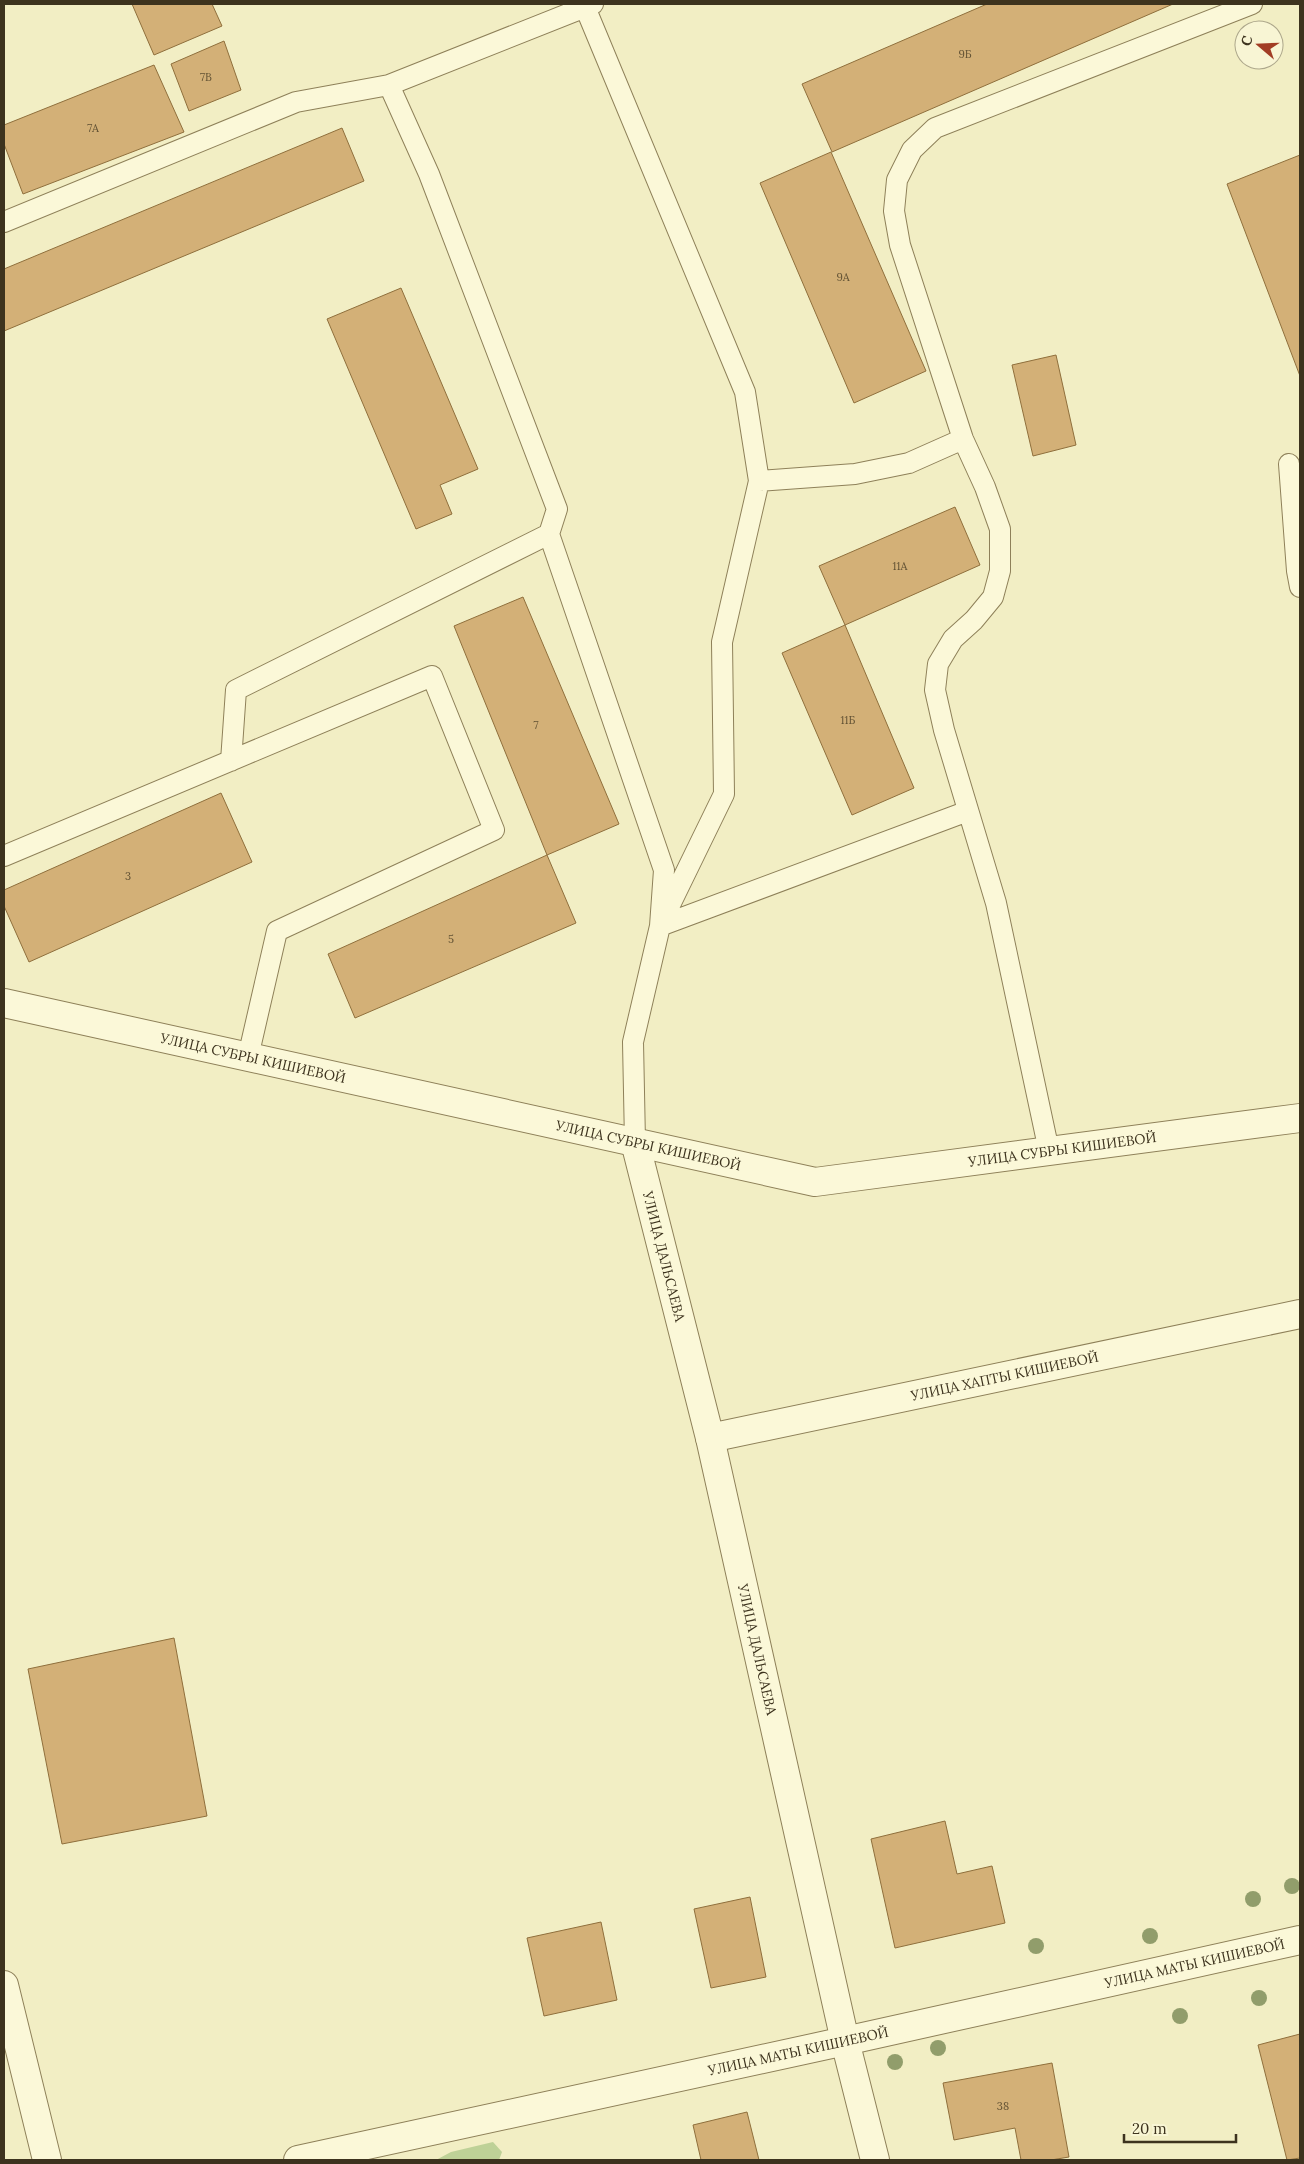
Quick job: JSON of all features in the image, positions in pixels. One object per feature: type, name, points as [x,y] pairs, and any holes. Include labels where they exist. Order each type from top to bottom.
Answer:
[{"type":"street","name":"УЛИЦА СУБРЫ КИШИЕВОЙ","points":[[4,1003],[815,1182],[1300,1118]]},
{"type":"street","name":"УЛИЦА ДАЛЬСАЕВА","points":[[635,1142],[710,1438],[845,2041],[875,2160]]},
{"type":"street","name":"УЛИЦА ХАПТЫ КИШИЕВОЙ","points":[[710,1438],[1300,1314]]},
{"type":"street","name":"УЛИЦА МАТЫ КИШИЕВОЙ","points":[[298,2160],[1300,1940]]},
{"type":"street","points":[[4,1985],[45,2160]]},
{"type":"lane","points":[[1049,1152],[996,903],[944,730],[935,690],[938,664],[953,639],[974,620],[993,597],[1000,572],[1000,529],[985,487],[963,439],[900,245],[894,211],[897,180],[912,150],[935,128],[1252,4]]},
{"type":"lane","points":[[4,222],[296,102],[389,85],[589,6],[745,392],[759,481],[722,642],[724,794],[660,926]]},
{"type":"lane","points":[[389,85],[428,174],[557,509],[549,534],[664,870],[660,926],[633,1042],[635,1142]]},
{"type":"lane","points":[[759,481],[855,474],[909,463],[963,439]]},
{"type":"lane","points":[[1289,464],[1300,587]]},
{"type":"lane","points":[[231,760],[236,690],[549,534]]},
{"type":"lane","points":[[4,856],[432,676],[494,830],[277,931],[248,1056]]},
{"type":"lane","points":[[660,926],[968,811]]},
{"type":"green space","points":[[493,2142],[502,2152],[499,2160],[436,2160],[451,2152]]},
{"type":"building","points":[[132,4],[212,4],[222,26],[154,55]]},
{"type":"building","points":[[987,4],[1173,4],[832,152],[802,84]]},
{"type":"building","points":[[224,41],[241,90],[189,111],[171,64]]},
{"type":"building","points":[[154,65],[184,132],[23,194],[4,144],[4,125]]},
{"type":"building","points":[[342,128],[364,181],[4,331],[4,269]]},
{"type":"building","points":[[831,152],[926,371],[854,403],[760,183]]},
{"type":"building","points":[[1300,155],[1300,376],[1227,184]]},
{"type":"building","points":[[401,288],[478,469],[440,485],[452,514],[416,529],[327,319]]},
{"type":"building","points":[[1056,355],[1076,445],[1033,456],[1012,365]]},
{"type":"building","points":[[955,507],[980,565],[845,625],[819,566]]},
{"type":"building","points":[[523,597],[619,824],[547,855],[454,626]]},
{"type":"building","points":[[845,625],[914,788],[852,815],[782,653]]},
{"type":"building","points":[[221,793],[252,862],[29,962],[4,906],[4,890]]},
{"type":"building","points":[[547,855],[576,923],[355,1018],[328,954]]},
{"type":"building","points":[[174,1638],[207,1816],[62,1844],[28,1669]]},
{"type":"building","points":[[945,1821],[957,1874],[992,1866],[1005,1923],[895,1948],[871,1839]]},
{"type":"building","points":[[750,1897],[766,1977],[711,1988],[694,1909]]},
{"type":"building","points":[[601,1922],[617,2000],[544,2016],[527,1938]]},
{"type":"building","points":[[1300,2034],[1300,2158],[1287,2160],[1258,2045]]},
{"type":"building","points":[[1052,2063],[1069,2157],[1051,2160],[1021,2160],[1015,2128],[954,2140],[943,2083]]},
{"type":"building","points":[[747,2112],[759,2160],[701,2160],[693,2125]]}]
